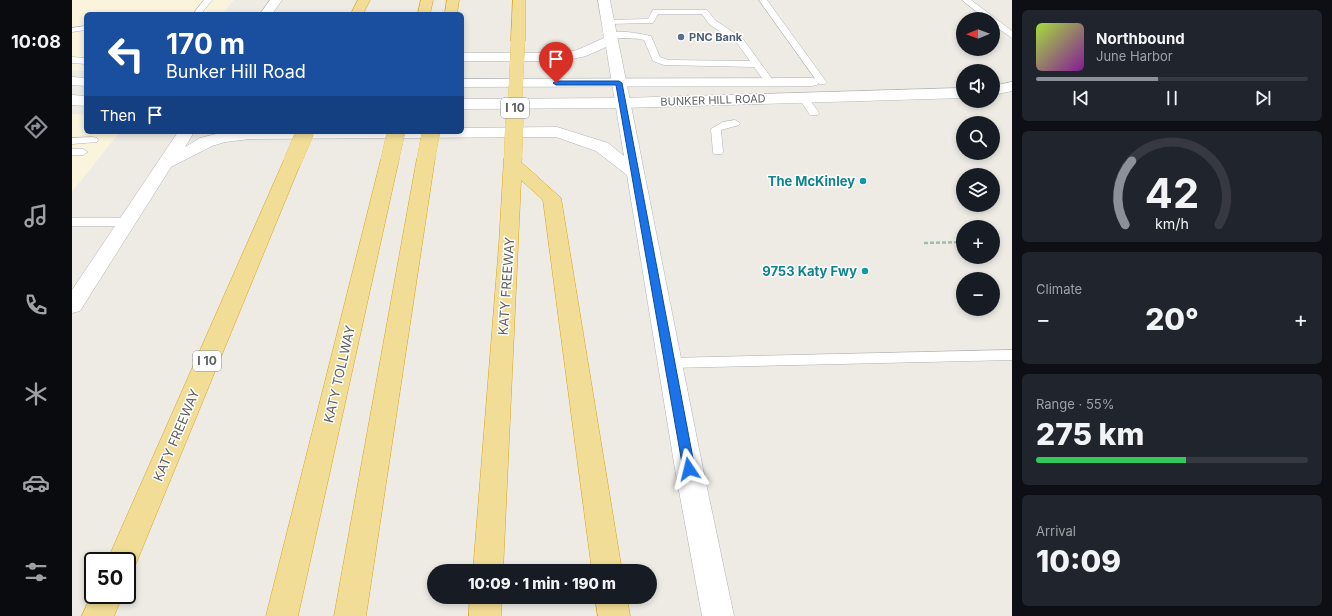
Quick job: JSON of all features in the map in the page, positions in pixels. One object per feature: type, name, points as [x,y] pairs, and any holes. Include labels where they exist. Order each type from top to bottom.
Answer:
[{"type":"highway","points":[[358,12],[364,0]]},
{"type":"highway","points":[[424,12],[427,0]]},
{"type":"highway","points":[[451,12],[453,0]]},
{"type":"highway","name":"KATY FREEWAY","points":[[488,564],[509,244],[519,0]]},
{"type":"highway","name":"KATY FREEWAY","points":[[126,552],[304,134]]},
{"type":"highway","name":"KATY TOLLWAY","points":[[282,616],[396,134]]},
{"type":"highway","points":[[350,616],[431,134]]},
{"type":"highway","points":[[513,161],[552,198],[606,564]]},
{"type":"highway","points":[[98,616],[103,604]]},
{"type":"highway","points":[[485,616],[486,604]]},
{"type":"highway","points":[[612,604],[614,616]]},
{"type":"main road","points":[[267,12],[276,0]]},
{"type":"main road","points":[[604,0],[718,616]]},
{"type":"main road","points":[[464,57],[563,57],[581,53],[611,38]]},
{"type":"main road","points":[[72,81],[84,82]]},
{"type":"main road","points":[[869,82],[956,81]]},
{"type":"main road","name":"BUNKER HILL ROAD","points":[[464,84],[838,82]]},
{"type":"main road","points":[[1000,84],[1012,85]]},
{"type":"main road","points":[[1000,89],[1012,85]]},
{"type":"main road","name":"BUNKER HILL ROAD","points":[[464,104],[623,104],[956,93]]},
{"type":"main road","points":[[72,100],[84,101]]},
{"type":"main road","points":[[464,133],[556,132],[602,147],[636,174]]},
{"type":"main road","points":[[72,306],[185,134]]},
{"type":"main road","points":[[165,164],[206,142],[223,137],[250,134]]},
{"type":"lane","points":[[199,12],[208,0]]},
{"type":"lane","points":[[763,0],[822,82]]},
{"type":"lane","points":[[966,0],[982,12]]},
{"type":"lane","points":[[608,22],[650,21],[656,12],[704,12],[712,22],[740,41],[770,82]]},
{"type":"lane","points":[[1000,26],[1012,35]]},
{"type":"lane","points":[[72,30],[84,28]]},
{"type":"lane","points":[[611,38],[636,35],[648,38],[656,60],[667,63],[756,64]]},
{"type":"lane","points":[[72,60],[84,61]]},
{"type":"lane","points":[[803,97],[814,113]]},
{"type":"lane","points":[[718,152],[716,129],[735,123]]},
{"type":"lane","points":[[72,141],[93,140]]},
{"type":"lane","points":[[72,222],[127,222]]},
{"type":"lane","points":[[670,363],[1012,355]]},
{"type":"path","points":[[924,243],[956,242]]},
{"type":"shaded area","points":[[72,0],[234,0],[224,12],[84,12],[84,71],[72,70]]},
{"type":"shaded area","points":[[72,114],[84,115],[84,134],[118,134],[72,192]]},
{"type":"place","name":"PNC Bank","points":[[681,37]]},
{"type":"place","name":"The McKinley","points":[[863,181]]},
{"type":"place","name":"9753 Katy Fwy","points":[[865,271]]},
{"type":"route","points":[[556,83],[619,83],[689,469]]}]
